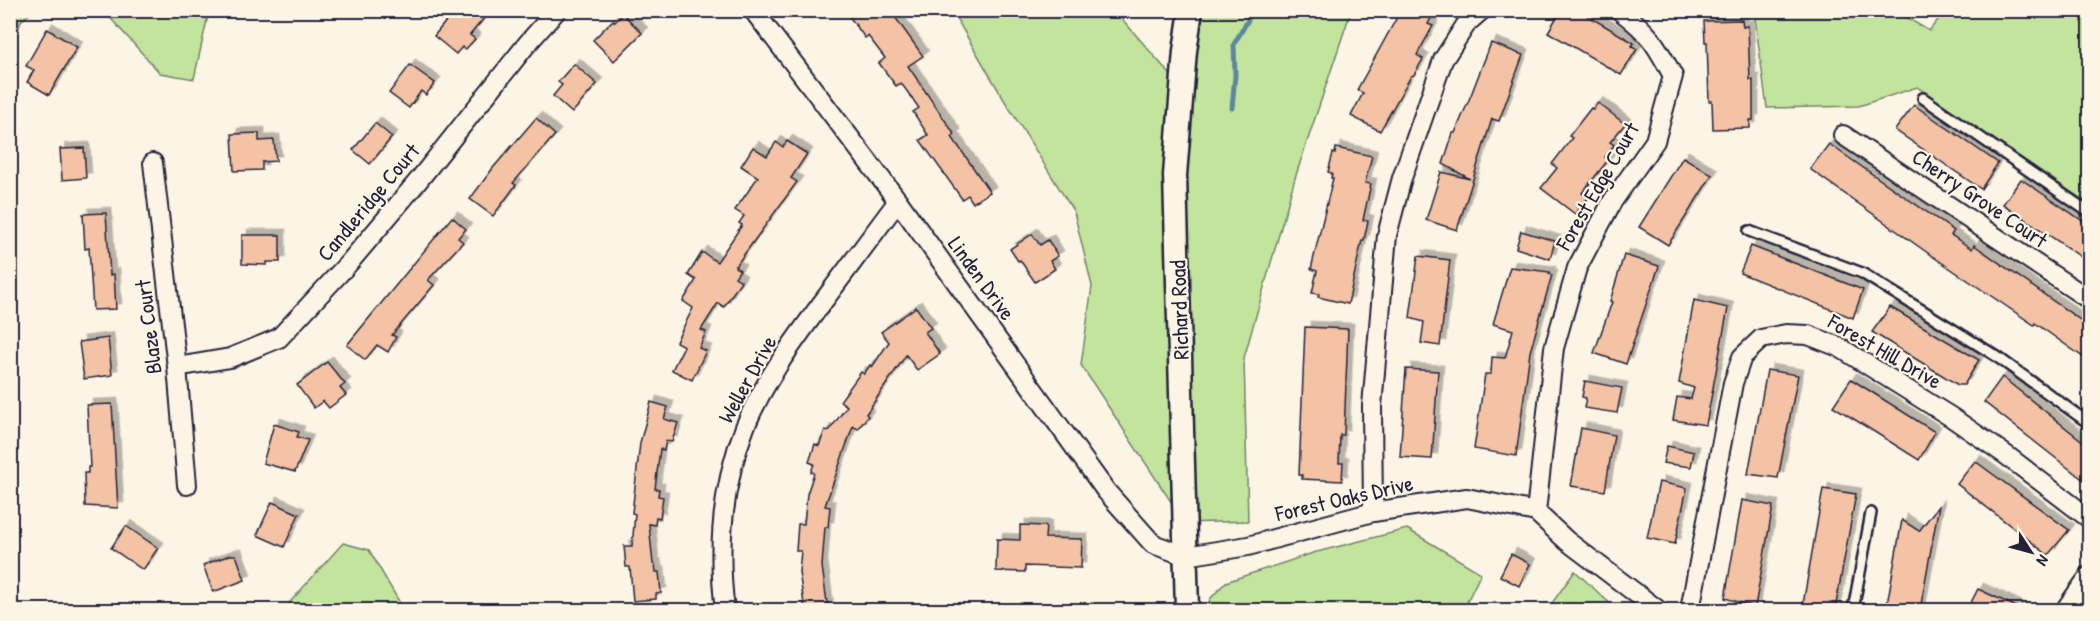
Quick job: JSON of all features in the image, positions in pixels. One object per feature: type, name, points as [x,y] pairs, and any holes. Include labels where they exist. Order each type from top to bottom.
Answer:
[{"type":"street","name":"Candleridge Court","points":[[177,368],[230,358],[279,338],[348,264],[557,10]]},
{"type":"street","name":"Linden Drive","points":[[753,10],[898,201],[1106,491],[1153,544],[1186,556]]},
{"type":"street","name":"Richard Road","points":[[1187,610],[1174,175],[1191,10]]},
{"type":"street","points":[[1373,512],[1372,406],[1387,235],[1402,178],[1443,60],[1467,23],[1482,10]]},
{"type":"street","name":"Forest Edge Court","points":[[1536,512],[1554,348],[1577,268],[1612,202],[1655,141],[1673,76],[1657,46],[1641,27],[1619,10]]},
{"type":"street","name":"Cherry Grove Court","points":[[1843,135],[2090,300]]},
{"type":"street","name":"Blaze Court","points":[[153,163],[177,368],[187,485]]},
{"type":"street","name":"Weller Drive","points":[[725,610],[721,562],[723,515],[732,468],[746,426],[777,366],[898,201]]},
{"type":"street","name":"Forest Hill Drive","points":[[1690,610],[1733,383],[1742,357],[1761,339],[1786,334],[1808,335],[1839,347],[1951,417],[2006,455],[2090,519]]},
{"type":"street","name":"Forest Oaks Drive","points":[[1186,556],[1248,546],[1373,512],[1467,498],[1536,512]]},
{"type":"street","points":[[1536,512],[1567,541],[1658,610]]},
{"type":"street","points":[[2065,610],[2090,575]]},
{"type":"lane","points":[[1923,98],[2090,213]]},
{"type":"lane","points":[[1749,231],[1862,273],[1996,356],[2090,424]]},
{"type":"lane","points":[[1852,610],[1871,513]]},
{"type":"green space","points":[[11,10],[33,11],[21,21],[11,52]]},
{"type":"green space","points":[[104,11],[209,11],[194,79],[160,73]]},
{"type":"green space","points":[[952,11],[1115,11],[1182,88],[1191,11],[1351,11],[1295,178],[1244,358],[1248,521],[1185,523],[1081,365],[1092,286],[1074,212]]},
{"type":"green space","points":[[1754,11],[1896,11],[1929,31],[1945,11],[2089,11],[2089,204],[1917,87],[1859,106],[1767,108]]},
{"type":"green space","points":[[1407,529],[1481,573],[1463,610],[1205,610],[1211,598],[1226,582],[1313,553]]},
{"type":"green space","points":[[343,543],[369,550],[404,610],[283,610]]},
{"type":"green space","points":[[1575,571],[1617,610],[1547,610]]},
{"type":"building","points":[[455,10],[491,10],[470,35],[475,39],[465,50],[462,47],[456,54],[434,36]]},
{"type":"building","points":[[856,10],[890,10],[923,56],[908,66],[955,135],[952,137],[990,192],[973,203],[968,195],[962,199],[920,140],[928,135],[913,112],[919,108],[901,83],[896,86],[879,63],[885,58],[868,36],[865,38],[849,16]]},
{"type":"building","points":[[1401,10],[1435,10],[1428,24],[1433,26],[1417,55],[1423,59],[1380,131],[1351,116],[1363,93],[1357,90]]},
{"type":"building","points":[[1561,10],[1578,10],[1634,43],[1632,46],[1637,49],[1621,75],[1548,32]]},
{"type":"building","points":[[623,14],[642,33],[614,61],[593,40],[613,20],[615,22]]},
{"type":"building","points":[[1742,20],[1743,27],[1748,26],[1750,80],[1753,80],[1753,120],[1750,120],[1750,128],[1713,129],[1704,21]]},
{"type":"building","points":[[47,29],[77,47],[49,95],[27,82],[34,70],[26,66]]},
{"type":"building","points":[[1491,43],[1523,55],[1499,121],[1492,119],[1457,230],[1426,220],[1441,172],[1470,179],[1443,164],[1453,133],[1455,133]]},
{"type":"building","points":[[574,64],[597,84],[572,113],[553,96],[562,85],[558,82]]},
{"type":"building","points":[[410,65],[435,83],[426,95],[421,91],[409,108],[389,93]]},
{"type":"building","points":[[1598,103],[1625,124],[1610,142],[1614,145],[1605,157],[1609,159],[1582,193],[1588,198],[1575,214],[1541,188],[1557,168],[1552,164],[1572,138],[1569,136],[1591,108],[1593,109]]},
{"type":"building","points":[[1914,105],[1998,163],[1981,189],[1895,130]]},
{"type":"building","points":[[536,118],[555,135],[513,183],[516,185],[493,216],[470,199]]},
{"type":"building","points":[[375,123],[392,137],[370,164],[353,150]]},
{"type":"building","points":[[259,133],[259,141],[274,140],[276,161],[262,162],[262,170],[234,171],[232,134]]},
{"type":"building","points":[[787,141],[807,154],[791,178],[797,182],[735,267],[740,270],[735,277],[741,281],[724,307],[718,303],[701,330],[706,332],[699,348],[706,351],[692,380],[672,370],[684,346],[676,342],[693,308],[683,301],[696,280],[688,275],[702,252],[717,262],[742,225],[739,223],[744,216],[735,210],[758,177],[741,166],[753,147],[767,156],[776,142],[783,147]]},
{"type":"building","points":[[1829,144],[1954,231],[1951,235],[1972,249],[1974,245],[2090,327],[2090,362],[1932,256],[1810,169]]},
{"type":"building","points":[[84,148],[86,178],[62,180],[60,149]]},
{"type":"building","points":[[1336,148],[1372,156],[1365,183],[1371,184],[1363,220],[1368,221],[1348,304],[1318,297],[1319,294],[1312,293],[1317,271],[1311,269],[1333,178],[1331,178],[1332,173],[1328,172]]},
{"type":"building","points":[[1683,157],[1712,175],[1668,245],[1639,227]]},
{"type":"building","points":[[2021,179],[2090,226],[2090,263],[2003,204]]},
{"type":"building","points":[[106,213],[110,275],[114,274],[116,309],[93,310],[89,248],[85,249],[83,214]]},
{"type":"building","points":[[452,217],[466,229],[458,238],[463,242],[428,280],[434,285],[392,335],[396,337],[388,352],[377,345],[365,360],[347,345]]},
{"type":"building","points":[[1521,231],[1555,241],[1550,259],[1516,248]]},
{"type":"building","points":[[1032,234],[1040,245],[1048,240],[1058,256],[1050,261],[1055,269],[1035,282],[1010,249]]},
{"type":"building","points":[[242,235],[280,235],[280,262],[267,262],[267,265],[242,264]]},
{"type":"building","points":[[1751,246],[1863,290],[1853,318],[1740,273]]},
{"type":"building","points":[[1624,255],[1659,266],[1626,364],[1594,353],[1612,302],[1610,301]]},
{"type":"building","points":[[1418,256],[1450,260],[1440,346],[1421,343],[1424,322],[1410,318]]},
{"type":"building","points":[[1510,267],[1550,272],[1549,274],[1552,275],[1530,352],[1516,456],[1474,449],[1485,374],[1491,374],[1492,357],[1505,358],[1513,330],[1493,324]]},
{"type":"building","points":[[1694,300],[1728,308],[1706,425],[1673,420],[1677,397],[1691,399],[1694,388],[1679,383]]},
{"type":"building","points":[[916,307],[931,328],[925,332],[940,354],[917,370],[906,355],[866,414],[868,416],[858,429],[853,426],[825,506],[830,507],[828,527],[825,527],[822,566],[828,610],[805,610],[799,572],[801,551],[796,551],[798,524],[804,524],[807,494],[814,473],[811,472],[814,464],[809,462],[815,444],[819,446],[825,430],[829,431],[847,406],[840,401],[861,372],[864,374],[870,365],[872,367],[889,342],[881,332]]},
{"type":"building","points":[[1890,307],[1979,360],[1964,385],[1958,385],[1872,332]]},
{"type":"building","points":[[1305,327],[1348,329],[1344,435],[1340,435],[1339,463],[1343,463],[1342,481],[1302,479],[1302,475],[1299,475]]},
{"type":"building","points":[[108,338],[112,375],[84,379],[79,342]]},
{"type":"building","points":[[327,362],[345,384],[340,388],[346,395],[329,408],[323,401],[314,408],[297,385]]},
{"type":"building","points":[[1406,369],[1438,371],[1432,459],[1400,457]]},
{"type":"building","points":[[1767,370],[1798,375],[1778,478],[1748,474]]},
{"type":"building","points":[[2002,377],[2090,447],[2090,485],[1984,402]]},
{"type":"building","points":[[1851,379],[1935,432],[1919,460],[1833,406]]},
{"type":"building","points":[[1585,381],[1622,388],[1617,413],[1584,408],[1586,398],[1582,397]]},
{"type":"building","points":[[651,402],[668,407],[664,419],[678,423],[672,442],[666,441],[664,450],[660,449],[655,489],[659,489],[658,496],[663,497],[660,518],[656,517],[655,525],[649,524],[653,564],[655,564],[656,572],[659,572],[661,593],[656,594],[656,599],[633,601],[630,567],[626,567],[624,546],[632,546],[635,514],[632,513],[640,443]]},
{"type":"building","points":[[112,404],[118,508],[85,506],[84,473],[88,473],[88,467],[90,467],[87,405]]},
{"type":"building","points":[[274,424],[299,432],[297,437],[308,440],[295,472],[263,463]]},
{"type":"building","points":[[1581,428],[1614,435],[1605,491],[1571,486]]},
{"type":"building","points":[[1667,446],[1694,452],[1691,467],[1663,463]]},
{"type":"building","points":[[1975,461],[2069,530],[2048,555],[1957,484]]},
{"type":"building","points":[[1659,482],[1687,488],[1675,544],[1647,538]]},
{"type":"building","points":[[1823,489],[1856,494],[1835,610],[1802,610]]},
{"type":"building","points":[[1742,500],[1773,506],[1755,607],[1725,598]]},
{"type":"building","points":[[272,502],[299,514],[284,547],[257,535]]},
{"type":"building","points":[[1939,505],[1920,610],[1886,610],[1902,520],[1919,531]]},
{"type":"building","points":[[1020,525],[1046,526],[1045,538],[1082,539],[1081,568],[1025,566],[1025,572],[996,571],[997,539],[1020,540]]},
{"type":"building","points":[[126,526],[158,548],[143,570],[111,548]]},
{"type":"building","points":[[1511,554],[1530,564],[1519,586],[1500,576]]},
{"type":"building","points":[[236,555],[245,580],[213,592],[203,565]]},
{"type":"building","points":[[1978,589],[2023,610],[1967,610]]},
{"type":"waterway","points":[[1232,108],[1235,75],[1234,44],[1248,20],[1250,10]]}]
